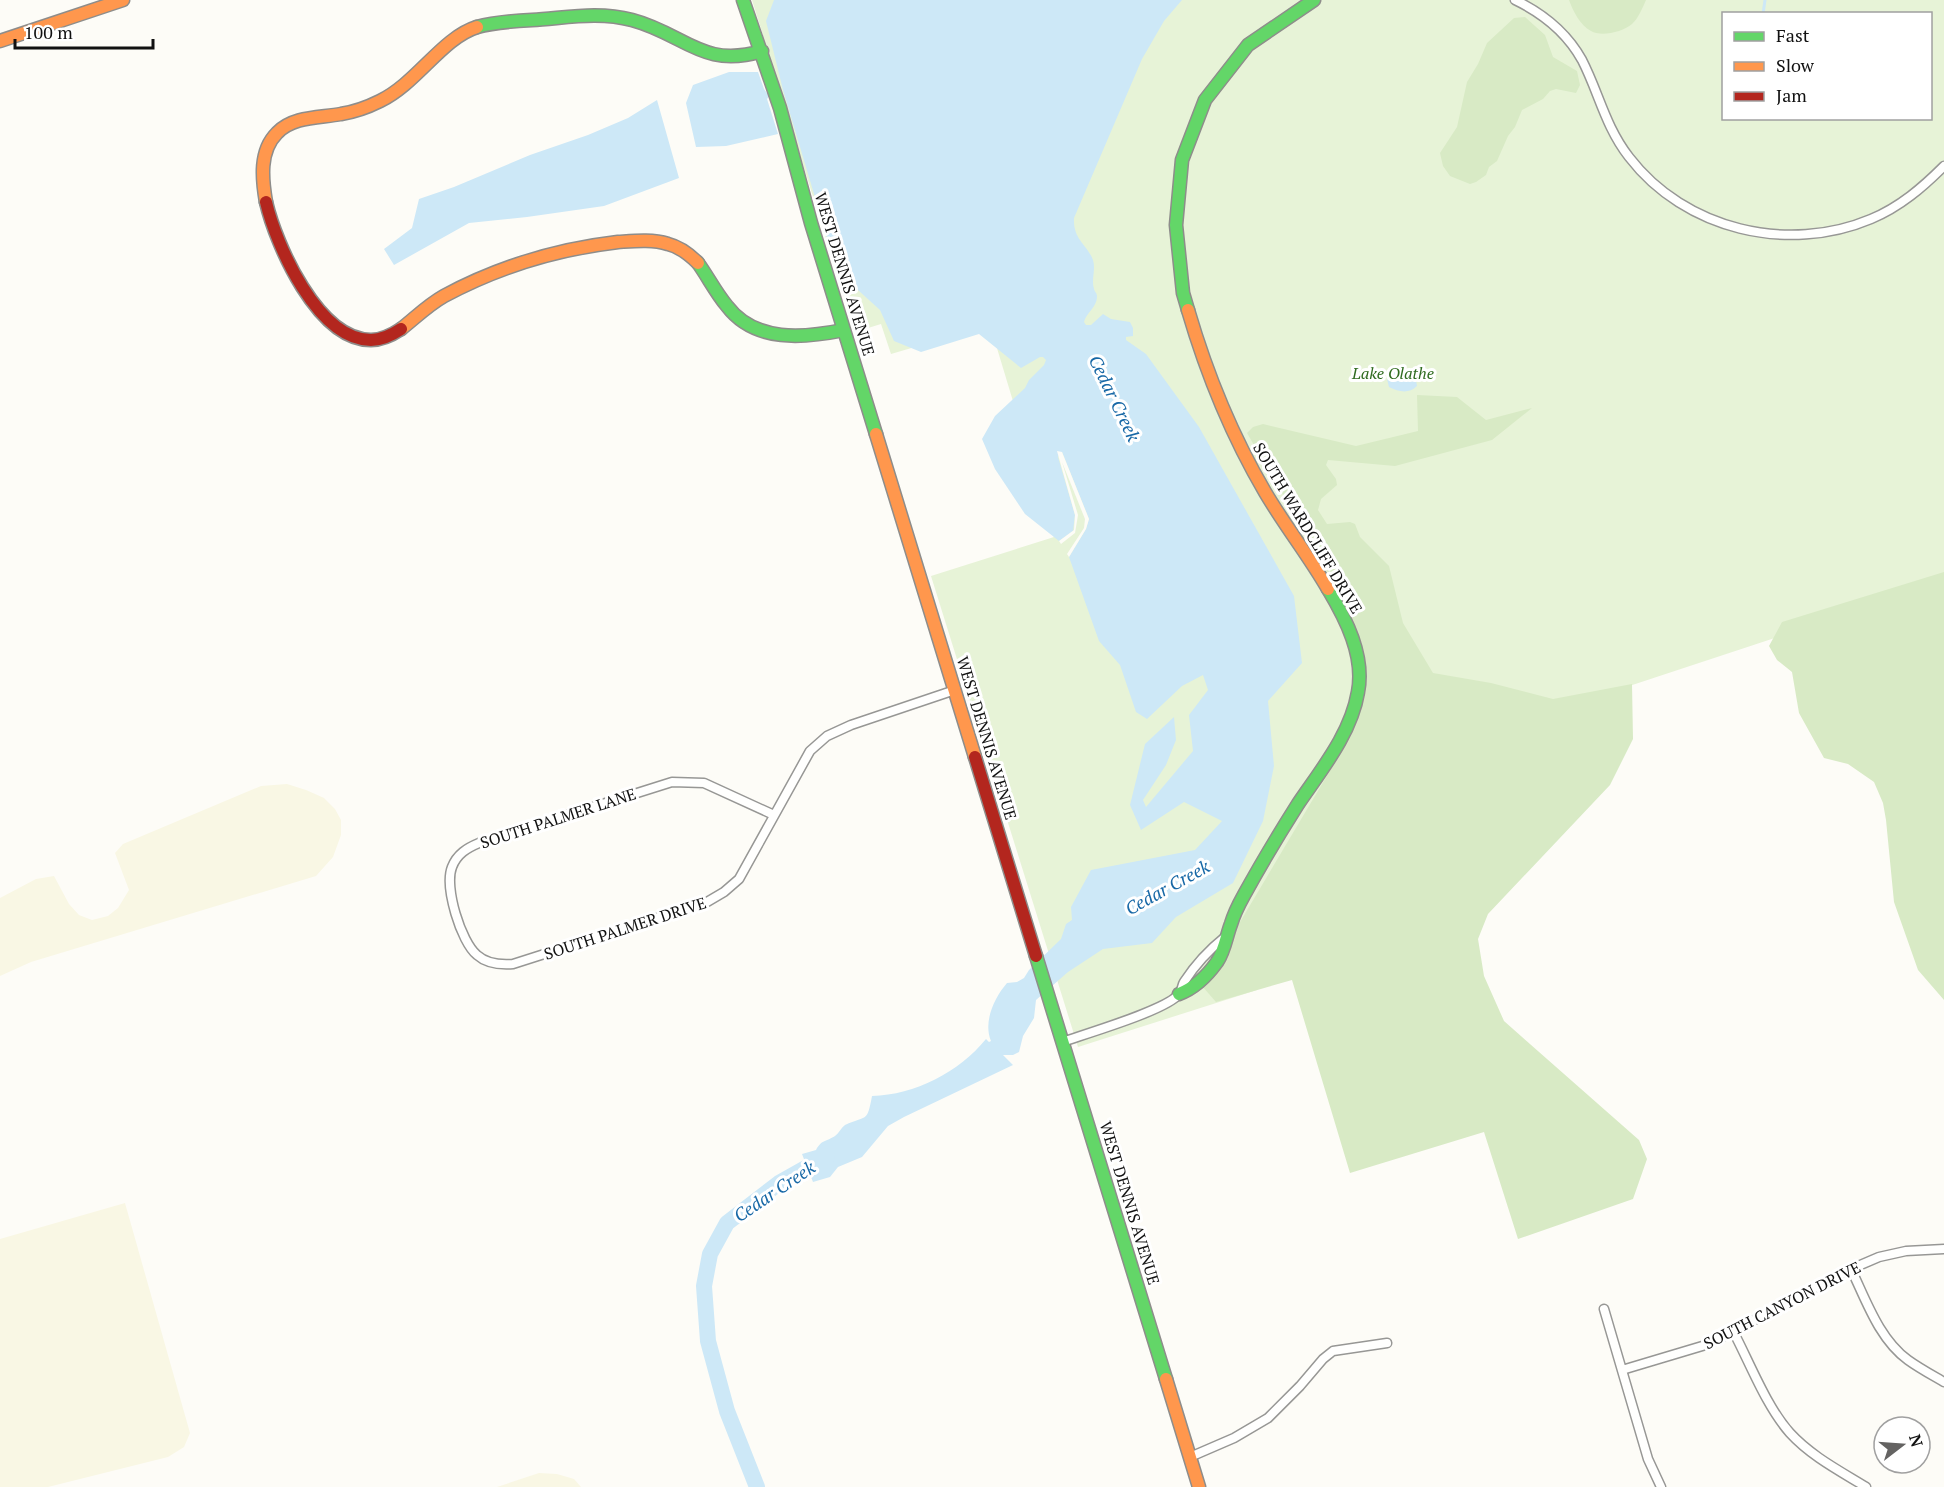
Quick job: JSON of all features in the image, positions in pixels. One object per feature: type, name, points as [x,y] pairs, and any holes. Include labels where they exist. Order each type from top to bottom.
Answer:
[{"type":"street","points":[[0,41],[123,0]]},
{"type":"street","name":"WEST DENNIS AVENUE","points":[[743,0],[762,51],[844,330],[1199,1487]]},
{"type":"street","name":"SOUTH WARDCLIFF DRIVE","points":[[1179,994],[1190,992],[1200,983],[1222,952],[1233,915],[1273,843],[1339,740],[1356,702],[1359,687],[1357,654],[1342,614],[1249,465],[1214,392],[1200,352],[1180,277],[1175,244],[1175,198],[1180,166],[1188,136],[1202,107],[1230,65],[1261,35],[1293,11],[1314,0]]},
{"type":"street","points":[[1515,0],[1542,15],[1570,43],[1581,58],[1616,138],[1646,176],[1686,206],[1716,221],[1754,233],[1806,235],[1831,231],[1872,219],[1894,207],[1914,193],[1944,166]]},
{"type":"street","points":[[762,51],[740,56],[712,55],[652,26],[629,18],[606,16],[576,16],[474,28],[454,39],[407,84],[389,97],[356,110],[293,122],[276,133],[269,142],[263,167],[263,180],[270,215],[285,255],[316,305],[346,334],[361,340],[373,341],[392,334],[441,298],[476,279],[509,266],[592,247],[650,241],[674,246],[685,251],[697,261],[728,309],[738,319],[752,327],[767,333],[790,337],[844,330]]},
{"type":"street","name":"SOUTH PALMER DRIVE","points":[[523,960],[708,902],[724,892],[739,879],[810,751],[827,736],[851,725],[955,690]]},
{"type":"street","name":"SOUTH PALMER LANE","points":[[523,960],[504,965],[491,963],[479,957],[466,940],[450,890],[450,876],[458,857],[465,849],[672,782],[704,783],[774,815]]},
{"type":"street","points":[[1062,1042],[1157,1007],[1179,994]]},
{"type":"street","name":"SOUTH CANYON DRIVE","points":[[1622,1370],[1709,1344],[1851,1269],[1879,1257],[1906,1251],[1944,1249]]},
{"type":"street","points":[[1851,1269],[1881,1330],[1891,1344],[1907,1359],[1944,1382]]},
{"type":"street","points":[[1604,1309],[1648,1459],[1661,1487]]},
{"type":"street","points":[[1733,1331],[1773,1409],[1790,1432],[1811,1452],[1866,1487]]},
{"type":"street","points":[[1190,1457],[1233,1438],[1268,1418],[1333,1351],[1387,1343]]},
{"type":"shaded area","points":[[287,784],[324,798],[335,809],[341,820],[341,835],[333,857],[316,876],[31,962],[0,976],[0,898],[36,879],[54,876],[69,904],[79,915],[92,920],[108,916],[118,908],[129,890],[115,853],[123,844],[261,786]]},
{"type":"shaded area","points":[[125,1203],[190,1433],[184,1447],[168,1457],[48,1487],[0,1487],[0,1239]]},
{"type":"shaded area","points":[[539,1473],[557,1474],[574,1479],[581,1487],[497,1487]]},
{"type":"green space","name":"Lake Olathe","points":[[752,0],[1944,0],[1944,582],[1342,781],[1238,928],[1257,990],[1078,1047],[931,576],[1054,537],[990,325],[891,354],[881,324],[855,332]]},
{"type":"green space","points":[[1569,0],[1646,0],[1638,16],[1628,27],[1600,34],[1583,25]]},
{"type":"green space","points":[[1525,17],[1545,35],[1553,57],[1577,71],[1580,85],[1576,93],[1556,89],[1550,91],[1543,99],[1522,110],[1497,161],[1489,167],[1486,175],[1470,184],[1450,176],[1443,166],[1440,153],[1457,127],[1467,82],[1487,43],[1514,18]]},
{"type":"green space","points":[[1417,395],[1457,397],[1486,420],[1532,408],[1492,440],[1395,466],[1328,460],[1326,465],[1336,479],[1337,485],[1321,499],[1318,510],[1327,524],[1350,522],[1355,524],[1360,537],[1389,566],[1403,623],[1433,673],[1491,683],[1553,699],[1632,684],[1633,739],[1610,785],[1488,914],[1478,939],[1484,976],[1504,1021],[1639,1140],[1647,1159],[1633,1199],[1518,1239],[1484,1132],[1350,1173],[1292,980],[1216,1002],[1202,986],[1350,737],[1366,692],[1362,644],[1339,591],[1247,433],[1253,427],[1263,424],[1356,446],[1418,431]]},
{"type":"green space","points":[[1944,572],[1944,1000],[1918,970],[1894,902],[1886,820],[1883,803],[1874,782],[1848,764],[1824,758],[1799,713],[1792,672],[1777,660],[1769,646],[1782,622]]},
{"type":"water","points":[[774,0],[1182,0],[1164,21],[1142,59],[1074,218],[1078,237],[1093,260],[1093,285],[1097,295],[1097,301],[1084,322],[1086,325],[1091,325],[1103,314],[1111,319],[1130,322],[1133,336],[1126,337],[1126,340],[1146,354],[1199,427],[1294,596],[1302,663],[1268,701],[1274,766],[1263,821],[1233,883],[1176,917],[1152,943],[1103,949],[1068,972],[1036,1000],[1034,1018],[1023,1036],[1019,1052],[1013,1055],[1003,1055],[1013,1065],[888,1126],[862,1157],[838,1167],[830,1177],[813,1182],[802,1154],[816,1150],[822,1142],[832,1138],[845,1125],[865,1117],[869,1111],[872,1096],[904,1091],[935,1080],[963,1062],[986,1039],[991,1041],[989,1018],[998,996],[1007,983],[1017,982],[1024,978],[1029,970],[1061,939],[1066,924],[1072,920],[1071,907],[1091,870],[1195,850],[1222,821],[1184,802],[1141,830],[1130,805],[1145,744],[1174,717],[1176,740],[1166,765],[1143,800],[1146,807],[1193,751],[1189,715],[1208,690],[1203,675],[1182,686],[1147,719],[1136,712],[1120,665],[1099,641],[1069,557],[1086,529],[1089,519],[1062,452],[1058,457],[1075,515],[1073,531],[1059,541],[1025,514],[995,469],[982,439],[995,416],[1025,388],[1046,360],[1040,357],[1021,368],[979,334],[921,352],[894,341],[880,310],[837,271],[783,90],[766,21]]},
{"type":"water","points":[[729,72],[758,72],[769,96],[767,99],[778,134],[726,146],[696,147],[686,103],[693,85]]},
{"type":"water","points":[[657,100],[679,178],[604,206],[469,223],[394,265],[384,249],[412,228],[419,199],[530,155],[588,135],[628,118]]},
{"type":"water","points":[[1397,371],[1416,380],[1417,386],[1404,391],[1389,387],[1387,379],[1390,374]]},
{"type":"pier","points":[[1057,451],[1062,452],[1089,519],[1086,529],[1069,557],[1067,554],[1084,528],[1085,519],[1062,462],[1078,515],[1075,533],[1061,544],[1059,541],[1074,530],[1075,515]]},
{"type":"waterway","points":[[1763,12],[1765,0]]},
{"type":"waterway","name":"Cedar Creek","points":[[757,1487],[727,1411],[708,1341],[704,1286],[710,1254],[727,1223],[779,1183],[827,1156]]},
{"type":"traffic: fast","points":[[743,0],[780,108],[811,223],[876,434]]},
{"type":"traffic: fast","points":[[1188,310],[1183,293],[1176,225],[1182,160],[1205,100],[1248,45],[1314,0]]},
{"type":"traffic: fast","points":[[477,27],[511,21],[582,16],[619,17],[650,26],[708,53],[724,56],[762,51]]},
{"type":"traffic: fast","points":[[698,263],[727,306],[738,318],[751,326],[766,332],[797,336],[844,330]]},
{"type":"traffic: fast","points":[[1179,994],[1200,981],[1217,962],[1244,895],[1291,815],[1334,751],[1349,722],[1358,692],[1359,665],[1347,625],[1328,589]]},
{"type":"traffic: fast","points":[[1036,956],[1166,1379]]},
{"type":"traffic: slow","points":[[0,41],[123,0]]},
{"type":"traffic: slow","points":[[266,202],[263,166],[267,148],[283,127],[307,119],[351,112],[380,101],[406,83],[452,41],[477,27]]},
{"type":"traffic: slow","points":[[401,329],[438,300],[486,276],[573,249],[618,242],[656,241],[680,249],[698,263]]},
{"type":"traffic: slow","points":[[1188,310],[1203,358],[1241,448],[1273,505],[1328,589]]},
{"type":"traffic: slow","points":[[876,434],[975,757]]},
{"type":"traffic: slow","points":[[1166,1379],[1199,1487]]},
{"type":"traffic: jam","points":[[266,202],[279,242],[302,287],[317,308],[334,324],[352,336],[371,340],[387,337],[401,329]]},
{"type":"traffic: jam","points":[[975,757],[1036,956]]}]
